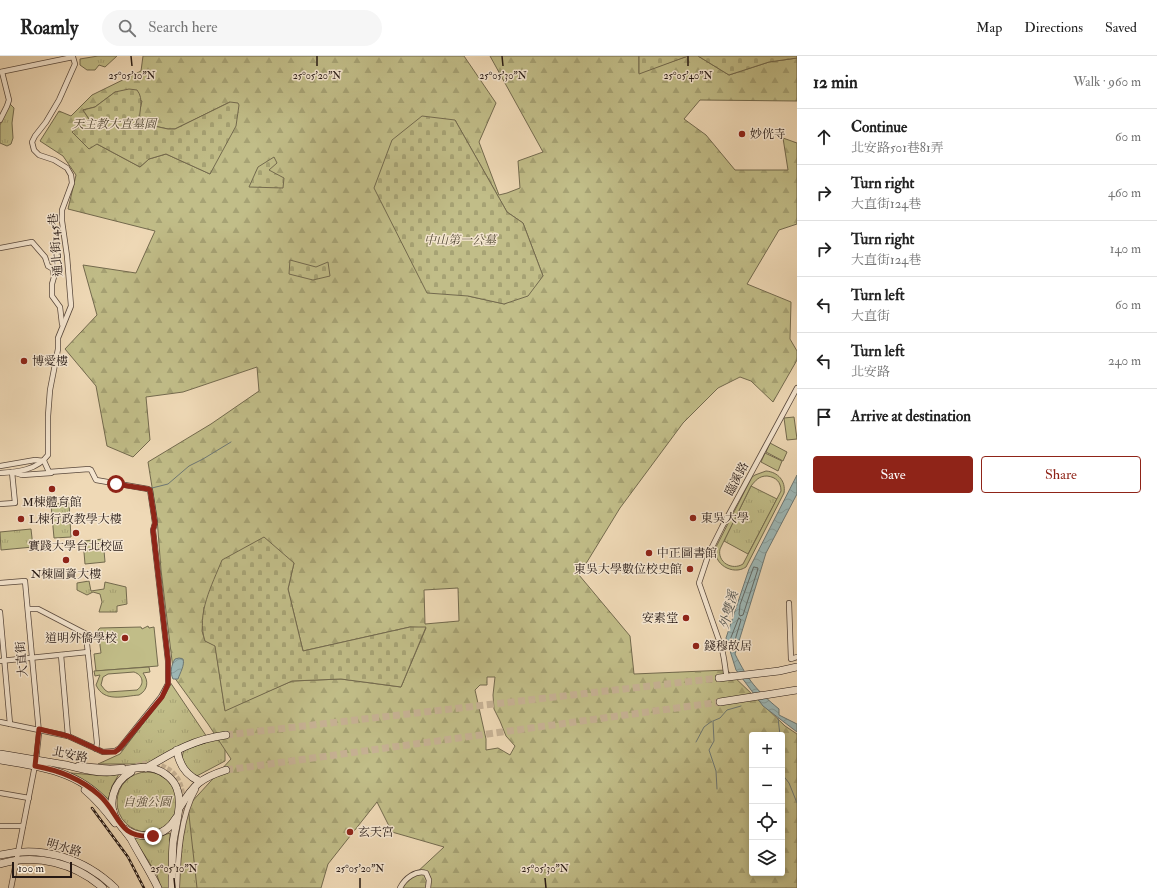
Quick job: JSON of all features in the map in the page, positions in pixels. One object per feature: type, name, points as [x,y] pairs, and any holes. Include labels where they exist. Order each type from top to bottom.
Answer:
[{"type":"main road","points":[[719,678],[779,671],[797,667]]},
{"type":"main road","points":[[720,702],[797,690]]},
{"type":"main road","points":[[146,768],[198,740],[226,735]]},
{"type":"main road","points":[[177,750],[179,762],[188,775],[199,781]]},
{"type":"main road","name":"北安路","points":[[0,754],[35,763],[64,774],[78,780],[98,794],[124,828],[150,870],[158,888]]},
{"type":"main road","name":"北安路","points":[[0,760],[69,766],[86,771],[117,772],[136,767],[155,769],[164,773],[172,780],[177,788],[180,798],[180,811],[173,847],[172,888]]},
{"type":"main road","points":[[114,813],[112,806],[114,790],[123,777],[136,767]]},
{"type":"main road","points":[[124,828],[138,835],[153,836],[168,829],[180,811],[188,793],[199,781],[212,774],[226,770]]},
{"type":"main road","points":[[64,774],[95,798],[129,842],[136,848]]},
{"type":"main road","name":"明水路","points":[[0,855],[18,852],[51,853],[66,857],[89,868],[108,881],[115,888]]},
{"type":"main road","name":"明水路","points":[[0,864],[17,860],[35,860],[59,863],[82,873],[103,888]]},
{"type":"street","name":"通北街145巷","points":[[1,72],[73,57],[75,64],[59,100],[32,142],[34,150],[39,155],[67,168],[71,175],[72,184],[63,205],[62,222],[68,263],[71,306],[58,338],[58,349],[50,390],[48,455],[44,461]]},
{"type":"street","points":[[0,120],[9,100],[1,72]]},
{"type":"street","points":[[0,248],[32,242],[45,257],[48,266],[53,269],[54,272],[52,296],[60,307],[62,326]]},
{"type":"street","name":"臨溪路","points":[[726,674],[722,649],[699,583],[709,553],[722,527],[797,388]]},
{"type":"street","points":[[0,466],[35,460],[44,461]]},
{"type":"street","points":[[44,461],[49,472],[52,472]]},
{"type":"street","points":[[0,473],[30,468],[44,461]]},
{"type":"street","points":[[0,722],[68,736],[96,749],[109,753],[115,752],[120,748],[162,697],[168,684],[168,661],[153,530],[155,523],[150,490],[96,480],[89,469],[52,472],[48,474],[22,474],[12,472]]},
{"type":"street","points":[[0,504],[15,503],[12,472]]},
{"type":"street","name":"大直街","points":[[0,583],[25,580],[39,729],[29,798],[11,888]]},
{"type":"street","points":[[789,603],[791,659],[797,657]]},
{"type":"street","points":[[28,609],[38,609],[86,634],[97,743],[96,749]]},
{"type":"street","points":[[0,612],[2,660],[10,724]]},
{"type":"street","points":[[790,626],[797,622]]},
{"type":"street","points":[[2,660],[88,652]]},
{"type":"street","points":[[61,655],[68,736]]},
{"type":"street","points":[[177,888],[179,850],[186,808],[199,781]]},
{"type":"street","points":[[0,793],[29,798]]},
{"type":"street","points":[[179,850],[180,811]]},
{"type":"street","points":[[0,826],[23,826]]},
{"type":"street","points":[[400,888],[410,876],[420,872],[426,873],[428,888]]},
{"type":"green space","points":[[98,56],[117,56],[105,67],[99,65],[95,70],[87,70],[80,65],[80,59]]},
{"type":"green space","points":[[143,56],[464,56],[496,103],[479,142],[499,195],[520,188],[518,161],[543,152],[490,56],[639,56],[639,73],[688,56],[698,56],[729,75],[769,62],[797,58],[797,101],[700,100],[684,119],[706,135],[735,170],[788,170],[783,138],[797,143],[797,224],[779,230],[747,284],[791,302],[790,339],[797,351],[797,360],[773,402],[751,381],[740,377],[718,388],[683,423],[620,508],[579,575],[630,636],[634,674],[727,670],[785,726],[797,734],[797,888],[400,888],[444,847],[392,832],[377,802],[328,864],[321,888],[197,888],[188,806],[231,759],[174,677],[161,570],[157,518],[148,462],[211,424],[259,391],[257,367],[183,392],[146,397],[150,440],[133,457],[107,446],[96,386],[65,349],[97,315],[83,265],[136,273],[155,231],[68,209],[76,175],[63,156],[40,141],[59,111],[71,116],[92,95],[141,71]],"holes":[[[115,92],[142,101],[139,114],[140,123],[168,129],[175,129],[230,102],[210,174],[166,154],[149,159],[140,167],[97,144],[89,119],[83,110],[95,107]],[[455,120],[507,212],[523,223],[543,276],[505,304],[468,296]],[[294,563],[288,589],[303,651],[410,627],[426,628],[401,687],[341,679],[292,681],[225,710],[215,645],[205,641],[202,631],[204,607]],[[458,588],[459,621],[425,624],[424,590]],[[487,677],[495,677],[493,695],[494,709],[506,736],[515,746],[510,755],[498,748],[486,750],[486,739],[475,690],[480,685],[487,685]]]},
{"type":"green space","points":[[639,56],[688,56],[639,74]]},
{"type":"green space","points":[[698,56],[797,56],[797,58],[769,62],[729,75]]},
{"type":"green space","name":"天主教大直墓園","points":[[129,89],[137,90],[141,98],[140,123],[168,129],[175,129],[230,102],[238,103],[236,126],[210,174],[166,154],[149,159],[140,167],[97,144],[89,149],[72,132],[89,119],[83,110],[95,107],[115,92]]},
{"type":"green space","points":[[10,104],[14,108],[12,123],[13,138],[11,144],[7,146],[0,143],[0,125]]},
{"type":"green space","name":"中山第一公墓","points":[[422,116],[455,120],[507,212],[523,223],[543,276],[528,296],[504,304],[468,296],[427,293],[374,188],[392,140]]},
{"type":"green space","points":[[274,157],[277,163],[269,170],[284,178],[283,188],[249,187],[258,167]]},
{"type":"green space","points":[[290,260],[316,267],[328,262],[330,276],[313,280],[289,274]]},
{"type":"green space","points":[[794,417],[797,439],[787,440],[784,418]]},
{"type":"green space","points":[[770,443],[787,452],[783,461],[766,452]]},
{"type":"green space","points":[[765,453],[782,461],[778,471],[761,462]]},
{"type":"green space","points":[[766,471],[774,473],[780,478],[784,485],[784,493],[746,567],[735,570],[730,569],[725,567],[717,559],[716,547],[752,477]],"holes":[[[764,476],[770,477],[779,483],[781,491],[743,564],[739,566],[730,566],[721,558],[720,549],[751,486],[756,480]]]},
{"type":"green space","points":[[751,486],[777,499],[748,554],[724,541]]},
{"type":"green space","points":[[69,503],[71,537],[54,538],[51,504]]},
{"type":"green space","points":[[31,529],[33,547],[1,550],[0,532]]},
{"type":"green space","points":[[264,537],[294,563],[288,589],[303,651],[410,627],[426,627],[401,687],[341,679],[292,681],[225,711],[215,646],[205,641],[203,631],[202,620],[206,600],[222,560]]},
{"type":"green space","points":[[103,539],[105,562],[85,564],[83,541]]},
{"type":"green space","points":[[89,581],[91,591],[104,589],[105,582],[126,587],[127,604],[117,606],[117,612],[99,612],[102,602],[100,594],[93,592],[87,595],[77,590],[77,583]]},
{"type":"green space","points":[[148,626],[149,628],[154,627],[158,666],[96,671],[94,654],[101,653],[98,630],[100,628],[141,627],[142,629]]},
{"type":"green space","points":[[149,667],[150,672],[143,673],[147,685],[142,693],[139,695],[115,697],[104,694],[100,691],[96,685],[100,675],[95,676],[94,671]],"holes":[[[137,673],[142,680],[140,688],[137,690],[108,692],[101,685],[103,677],[108,674]]]},
{"type":"green space","name":"自強公園","points":[[170,682],[207,737],[146,764],[98,764],[120,754],[166,693]]},
{"type":"green space","name":"自強公園","points":[[225,736],[225,761],[193,778],[181,760],[184,750]]},
{"type":"green space","name":"自強公園","points":[[141,772],[153,772],[164,777],[172,785],[177,796],[175,814],[164,827],[153,832],[141,832],[130,827],[122,819],[117,808],[117,796],[122,785],[130,777]]},
{"type":"green space","name":"自強公園","points":[[71,773],[107,776],[119,774],[112,786],[108,800]]},
{"type":"green space","points":[[191,809],[219,888],[178,888],[186,814]]},
{"type":"green space","name":"自強公園","points":[[170,833],[169,888],[161,888],[157,875],[134,838],[149,840]]},
{"type":"water","name":"外雙溪","points":[[797,475],[797,494],[766,553],[735,654],[753,684],[779,709],[779,715],[797,724],[797,732],[763,706],[736,670],[726,638],[749,569]]},
{"type":"water","points":[[175,659],[183,659],[183,666],[178,679],[173,679],[171,674],[172,666]]},
{"type":"waterway","points":[[152,488],[168,484],[189,466],[231,442]]},
{"type":"waterway","points":[[717,789],[716,771],[709,750],[714,741],[713,721],[720,718],[727,710],[741,706]]},
{"type":"waterway","points":[[778,718],[780,732]]},
{"type":"waterway","points":[[696,742],[704,727],[712,721]]},
{"type":"waterway","points":[[785,778],[789,783],[797,803]]},
{"type":"tunnel","points":[[226,735],[719,678]]},
{"type":"tunnel","points":[[226,770],[720,702]]},
{"type":"tunnel","points":[[136,765],[156,763],[169,769],[181,785],[183,798],[182,811]]},
{"type":"railway","points":[[92,808],[128,857],[144,888]]},
{"type":"place","name":"妙侊寺","points":[[742,134]]},
{"type":"place","name":"博愛樓","points":[[24,361]]},
{"type":"place","name":"M棟體育館","points":[[52,489]]},
{"type":"place","name":"東吳大學","points":[[693,518]]},
{"type":"place","name":"L棟行政教學大樓","points":[[21,519]]},
{"type":"place","name":"實踐大學台北校區","points":[[76,533]]},
{"type":"place","name":"中正圖書館","points":[[649,553]]},
{"type":"place","name":"N棟圖資大樓","points":[[66,560]]},
{"type":"place","name":"東吳大學數位校史館","points":[[690,569]]},
{"type":"place","name":"安素堂","points":[[686,618]]},
{"type":"place","name":"道明外僑學校","points":[[125,638]]},
{"type":"place","name":"錢穆故居","points":[[696,646]]},
{"type":"place","name":"玄天宮","points":[[350,832]]},
{"type":"route","points":[[116,484],[150,490],[155,523],[153,530],[157,575],[168,661],[168,684],[162,697],[120,748],[115,752],[103,752],[68,736],[39,729],[35,766],[78,780],[98,794],[106,802],[124,828],[138,835],[153,836]]}]
